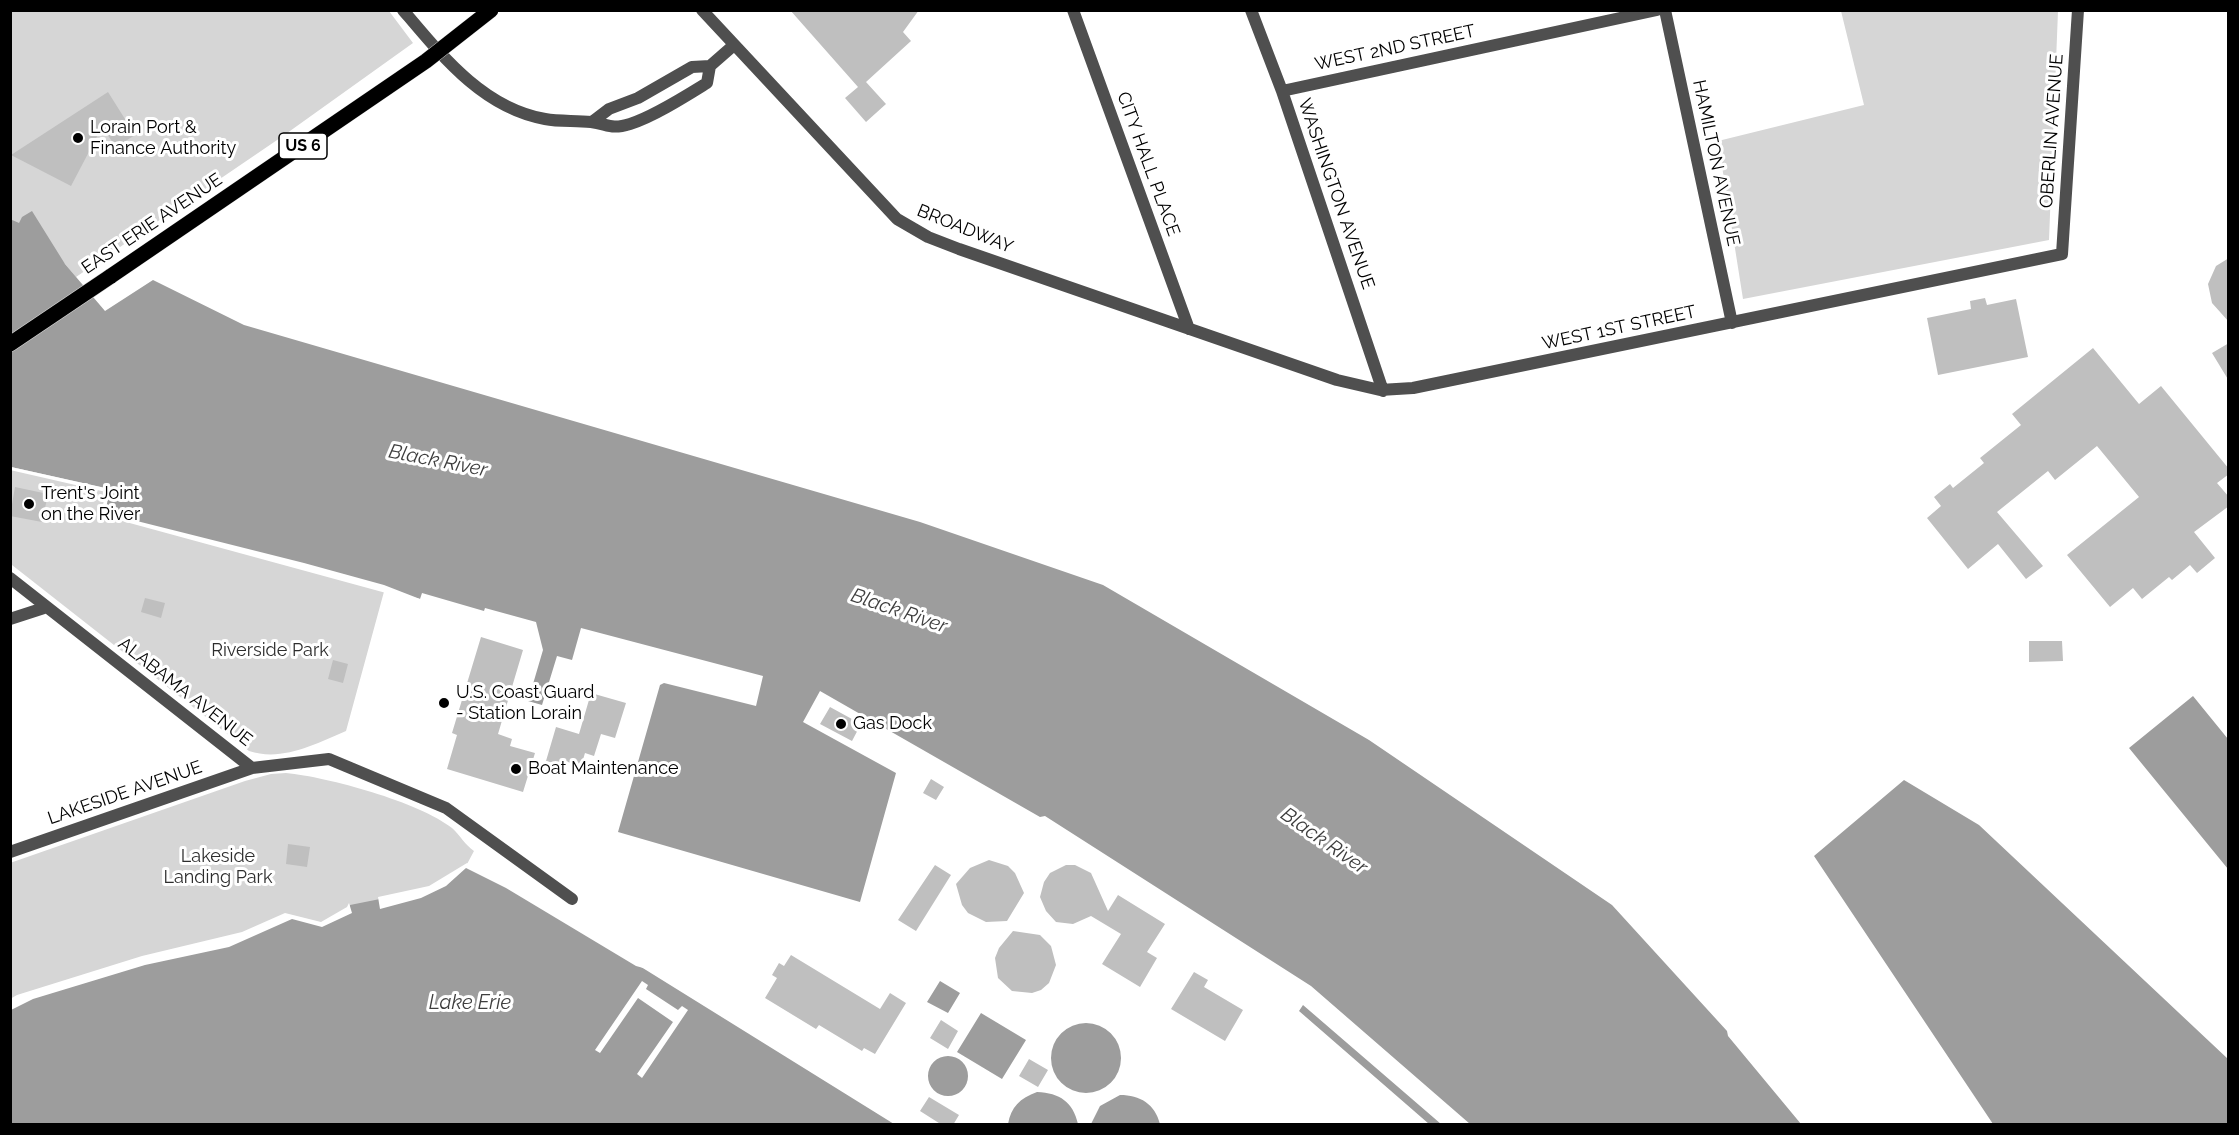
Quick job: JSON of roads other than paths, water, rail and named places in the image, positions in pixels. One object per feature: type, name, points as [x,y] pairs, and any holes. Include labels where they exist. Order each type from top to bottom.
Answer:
[{"type":"main road","name":"EAST ERIE AVENUE","points":[[10,344],[426,61],[491,10]]},
{"type":"street","points":[[403,10],[424,37],[470,83],[501,104],[546,119],[592,122],[609,128],[632,123],[707,83],[710,66]]},
{"type":"street","name":"BROADWAY","points":[[702,10],[897,219],[912,229],[959,249],[1189,329]]},
{"type":"street","name":"CITY HALL PLACE","points":[[1073,10],[1189,329]]},
{"type":"street","name":"WASHINGTON AVENUE","points":[[1251,10],[1282,91],[1383,391]]},
{"type":"street","name":"WEST 2ND STREET","points":[[1282,91],[1657,10]]},
{"type":"street","name":"HAMILTON AVENUE","points":[[1665,10],[1732,323]]},
{"type":"street","name":"OBERLIN AVENUE","points":[[2062,254],[2078,10]]},
{"type":"street","points":[[592,122],[609,109],[638,98],[692,67],[710,66],[734,45]]},
{"type":"street","name":"WEST 1ST STREET","points":[[1189,329],[1337,380],[1383,391],[1413,388],[2062,254]]},
{"type":"street","name":"ALABAMA AVENUE","points":[[10,578],[252,768],[329,759],[377,778],[446,808],[572,899]]},
{"type":"street","points":[[10,619],[47,607]]},
{"type":"street","name":"LAKESIDE AVENUE","points":[[10,852],[252,768]]},
{"type":"water","name":"Black River","points":[[32,211],[65,264],[105,311],[153,280],[244,325],[920,522],[1103,585],[1369,740],[1612,905],[1727,1031],[1728,1036],[1801,1124],[1470,1124],[1311,986],[1045,816],[1040,817],[820,691],[803,722],[896,773],[860,902],[618,832],[660,685],[664,683],[756,706],[763,676],[581,628],[572,660],[557,656],[542,705],[528,701],[543,650],[536,622],[485,608],[484,611],[422,593],[420,599],[104,513],[109,489],[11,467],[10,219],[19,223],[22,217]]},
{"type":"water","points":[[2193,696],[2228,739],[2228,869],[2129,748]]},
{"type":"water","points":[[1904,780],[1979,825],[2228,1059],[2228,1124],[1993,1124],[1814,856]]},
{"type":"water","name":"Lake Erie","points":[[466,866],[493,875],[894,1124],[11,1124],[10,1002],[243,934],[285,916],[321,925],[350,908],[350,905],[430,889]]},
{"type":"water","points":[[940,981],[960,993],[948,1013],[927,1002]]},
{"type":"water","points":[[1303,1005],[1441,1124],[1429,1124],[1299,1011]]},
{"type":"water","points":[[981,1013],[1026,1040],[1002,1079],[957,1052]]},
{"type":"water","points":[[1086,1023],[1099,1026],[1111,1033],[1118,1045],[1121,1058],[1118,1071],[1111,1083],[1099,1090],[1086,1093],[1073,1090],[1061,1083],[1054,1071],[1051,1058],[1054,1045],[1061,1033],[1073,1026]]},
{"type":"water","points":[[948,1056],[956,1057],[962,1062],[967,1068],[967,1084],[962,1090],[956,1095],[948,1096],[940,1095],[934,1090],[929,1084],[928,1076],[929,1068],[934,1062],[940,1057]]},
{"type":"water","points":[[1037,1092],[1052,1094],[1064,1100],[1073,1110],[1078,1124],[1008,1124],[1017,1104]]},
{"type":"water","points":[[1120,1095],[1127,1095],[1146,1102],[1158,1117],[1160,1124],[1091,1124],[1100,1106]]},
{"type":"place","name":"Lorain Port & Finance Authority","points":[[78,138]]},
{"type":"place","name":"Trent's Joint on the River","points":[[29,504]]},
{"type":"place","name":"U.S. Coast Guard - Station Lorain","points":[[444,703]]},
{"type":"place","name":"Gas Dock","points":[[841,724]]},
{"type":"place","name":"Boat Maintenance","points":[[516,769]]},
{"type":"park label","name":"Riverside Park","points":[[270,651]]},
{"type":"park label","name":"Lakeside Landing Park","points":[[218,867]]}]
